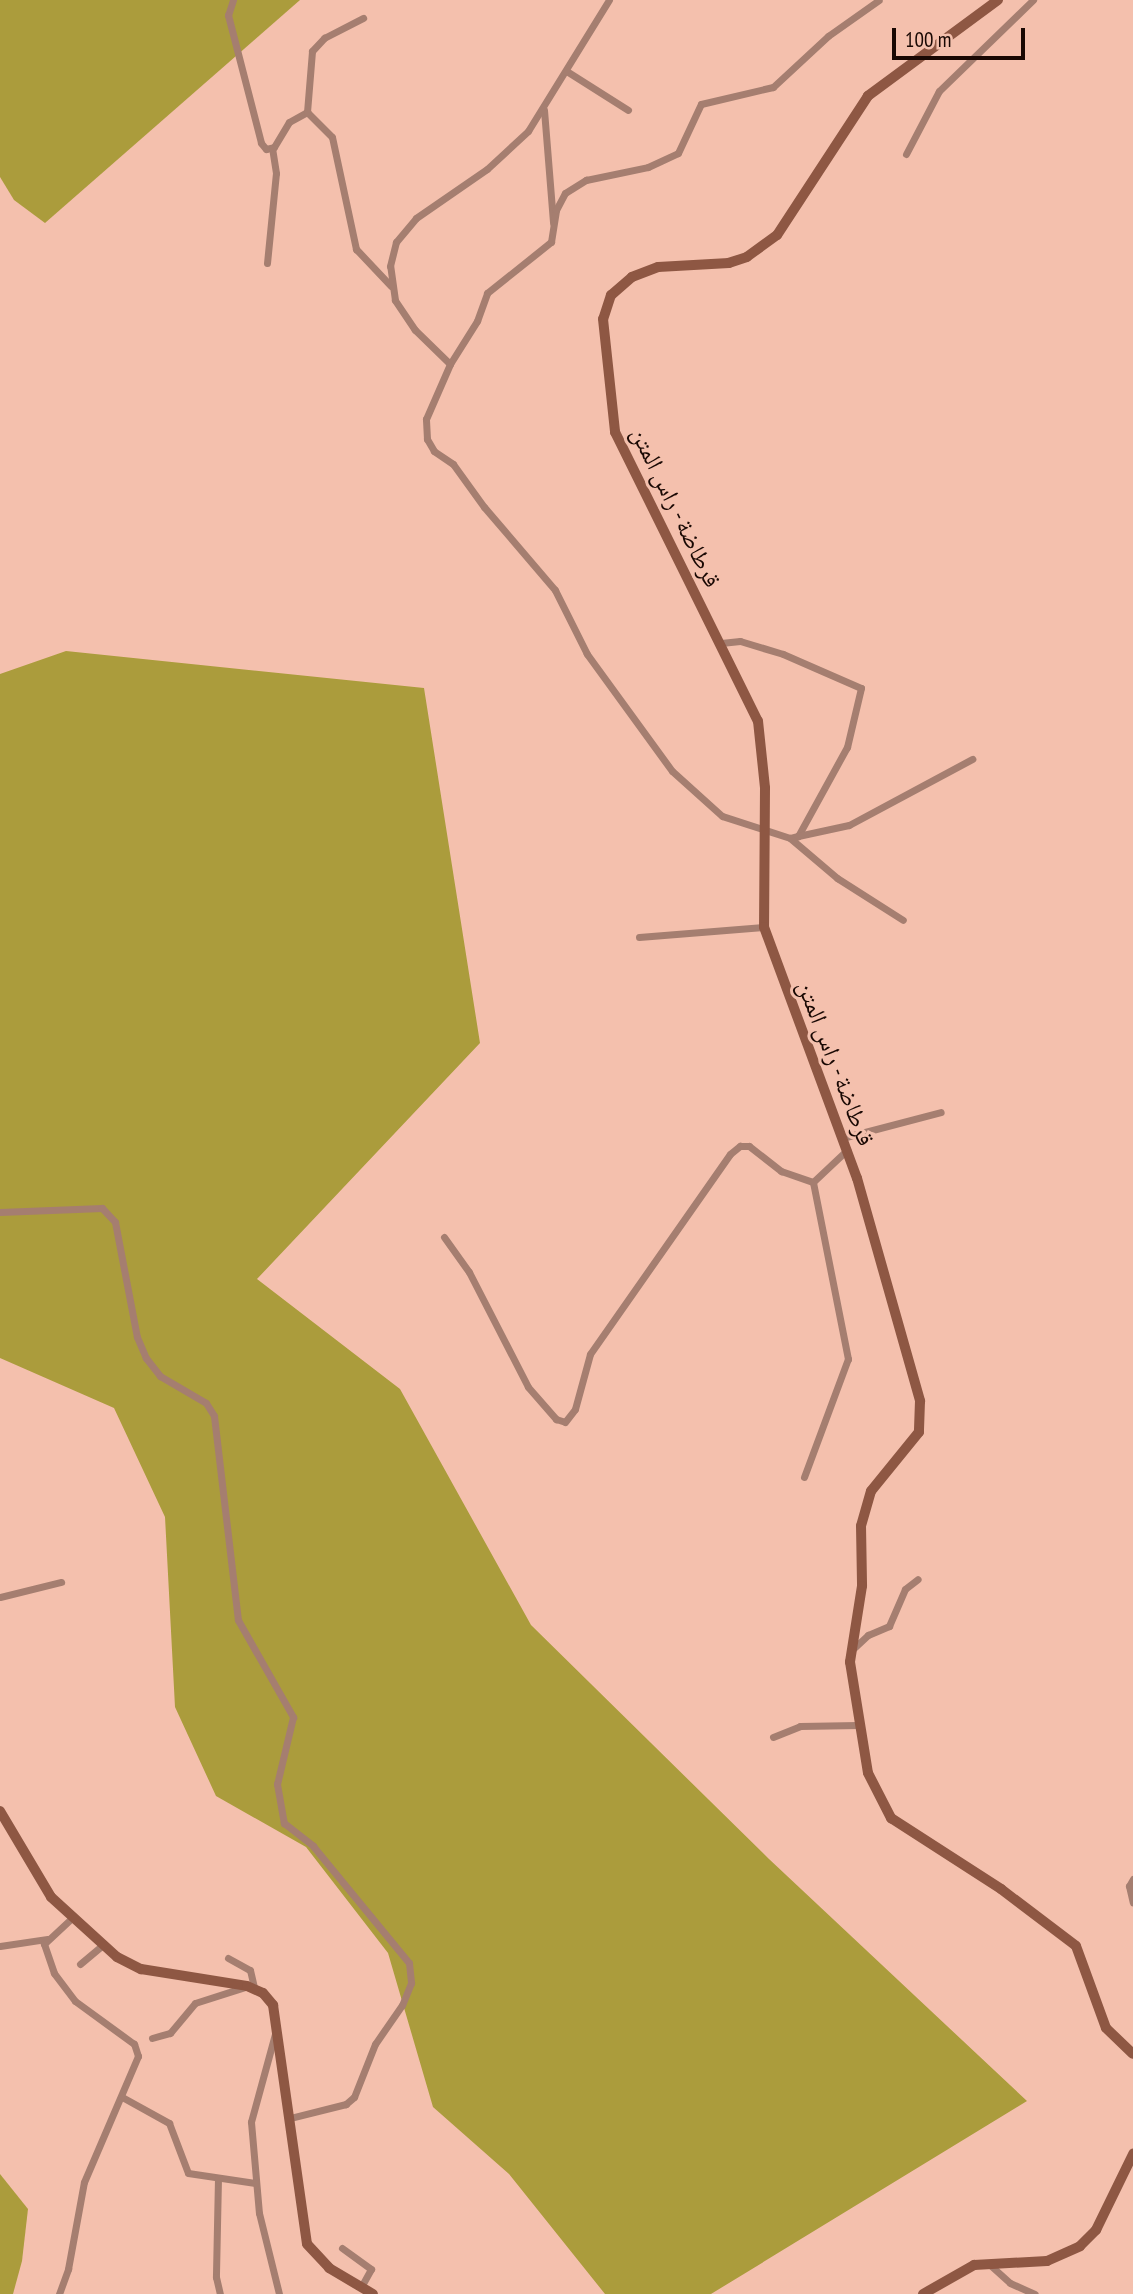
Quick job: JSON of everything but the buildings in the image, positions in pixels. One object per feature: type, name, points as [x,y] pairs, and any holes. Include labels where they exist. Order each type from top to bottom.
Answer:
[{"type":"main road","name":"قرطاضة - راس المتن","points":[[998,0],[868,96],[804,200],[767,242],[729,263],[645,271],[624,282],[603,310],[615,432],[758,721],[764,828],[764,927],[857,1178],[920,1401],[919,1432],[864,1504],[862,1586],[850,1662],[867,1773],[891,1818],[1040,1916],[1076,1946],[1106,2028],[1133,2054]]},
{"type":"main road","points":[[0,1811],[44,1887],[71,1919],[103,1945],[141,1969],[250,1987],[274,2005],[307,2244],[329,2268],[373,2294]]},
{"type":"main road","points":[[923,2294],[955,2273],[988,2263],[1047,2261],[1080,2246],[1096,2230],[1133,2154]]},
{"type":"street","points":[[233,0],[228,15],[246,73],[250,110],[261,143],[272,148]]},
{"type":"street","points":[[391,286],[392,254],[402,232],[431,206],[494,163],[544,110],[609,0]]},
{"type":"street","points":[[878,0],[828,36],[773,87],[701,104],[678,153],[648,167],[586,180],[565,193],[556,210],[555,230],[545,248],[487,293],[465,346],[450,364],[426,419],[427,439],[434,451],[453,464],[491,516],[555,590],[587,654],[672,771],[722,816],[794,837],[837,878],[904,920]]},
{"type":"street","points":[[906,154],[939,91],[1033,0]]},
{"type":"street","points":[[307,113],[312,51],[324,38],[363,18]]},
{"type":"street","points":[[568,72],[628,110]]},
{"type":"street","points":[[544,110],[550,216],[555,230]]},
{"type":"street","points":[[267,263],[276,173],[272,148],[289,122],[307,113]]},
{"type":"street","points":[[307,113],[332,137],[356,249],[391,286],[415,330],[450,364]]},
{"type":"street","points":[[721,643],[740,641],[783,654],[861,688],[847,747],[794,837]]},
{"type":"street","points":[[794,837],[849,825],[972,760]]},
{"type":"street","points":[[639,937],[764,927]]},
{"type":"street","points":[[842,1138],[941,1112]]},
{"type":"street","points":[[444,1237],[469,1272],[528,1387],[556,1419],[565,1422],[575,1409],[590,1354],[730,1154],[740,1146],[748,1146],[781,1171],[813,1182]]},
{"type":"street","points":[[813,1182],[846,1150]]},
{"type":"street","points":[[804,1477],[848,1359],[813,1182]]},
{"type":"street","points":[[0,1212],[102,1208],[115,1222],[137,1337],[146,1358],[160,1376],[206,1403],[214,1416],[238,1620],[293,1717],[277,1784],[284,1823],[313,1846],[409,1962],[411,1983],[407,1994],[375,2044],[354,2097],[346,2104],[290,2118]]},
{"type":"street","points":[[850,1662],[859,1642],[889,1626],[905,1589],[918,1579]]},
{"type":"street","points":[[0,1597],[61,1582]]},
{"type":"street","points":[[773,1737],[800,1726],[858,1725]]},
{"type":"street","points":[[1133,1879],[1129,1886],[1133,1903]]},
{"type":"street","points":[[0,1946],[47,1939],[71,1919]]},
{"type":"street","points":[[47,1939],[49,1960],[65,1989],[137,2050],[137,2063],[84,2182],[68,2269],[59,2294]]},
{"type":"street","points":[[80,1964],[103,1945]]},
{"type":"street","points":[[152,2038],[170,2033],[195,2003],[250,1987],[250,1970],[228,1958]]},
{"type":"street","points":[[277,2027],[252,2111],[256,2183],[279,2294]]},
{"type":"street","points":[[122,2097],[169,2123],[188,2173],[256,2183]]},
{"type":"street","points":[[218,2178],[216,2277],[220,2294]]},
{"type":"street","points":[[342,2248],[371,2269],[361,2287]]},
{"type":"street","points":[[988,2263],[1010,2283],[1035,2294]]},
{"type":"shaded area","points":[[0,0],[300,0],[45,223],[14,200],[0,177]]},
{"type":"shaded area","points":[[66,651],[424,688],[480,1043],[257,1279],[400,1389],[531,1625],[769,1859],[1027,2101],[711,2294],[605,2294],[509,2174],[433,2107],[388,1953],[306,1847],[216,1796],[175,1707],[165,1517],[114,1408],[0,1358],[0,674]]},
{"type":"shaded area","points":[[0,2174],[28,2209],[22,2261],[13,2294],[0,2294]]}]
